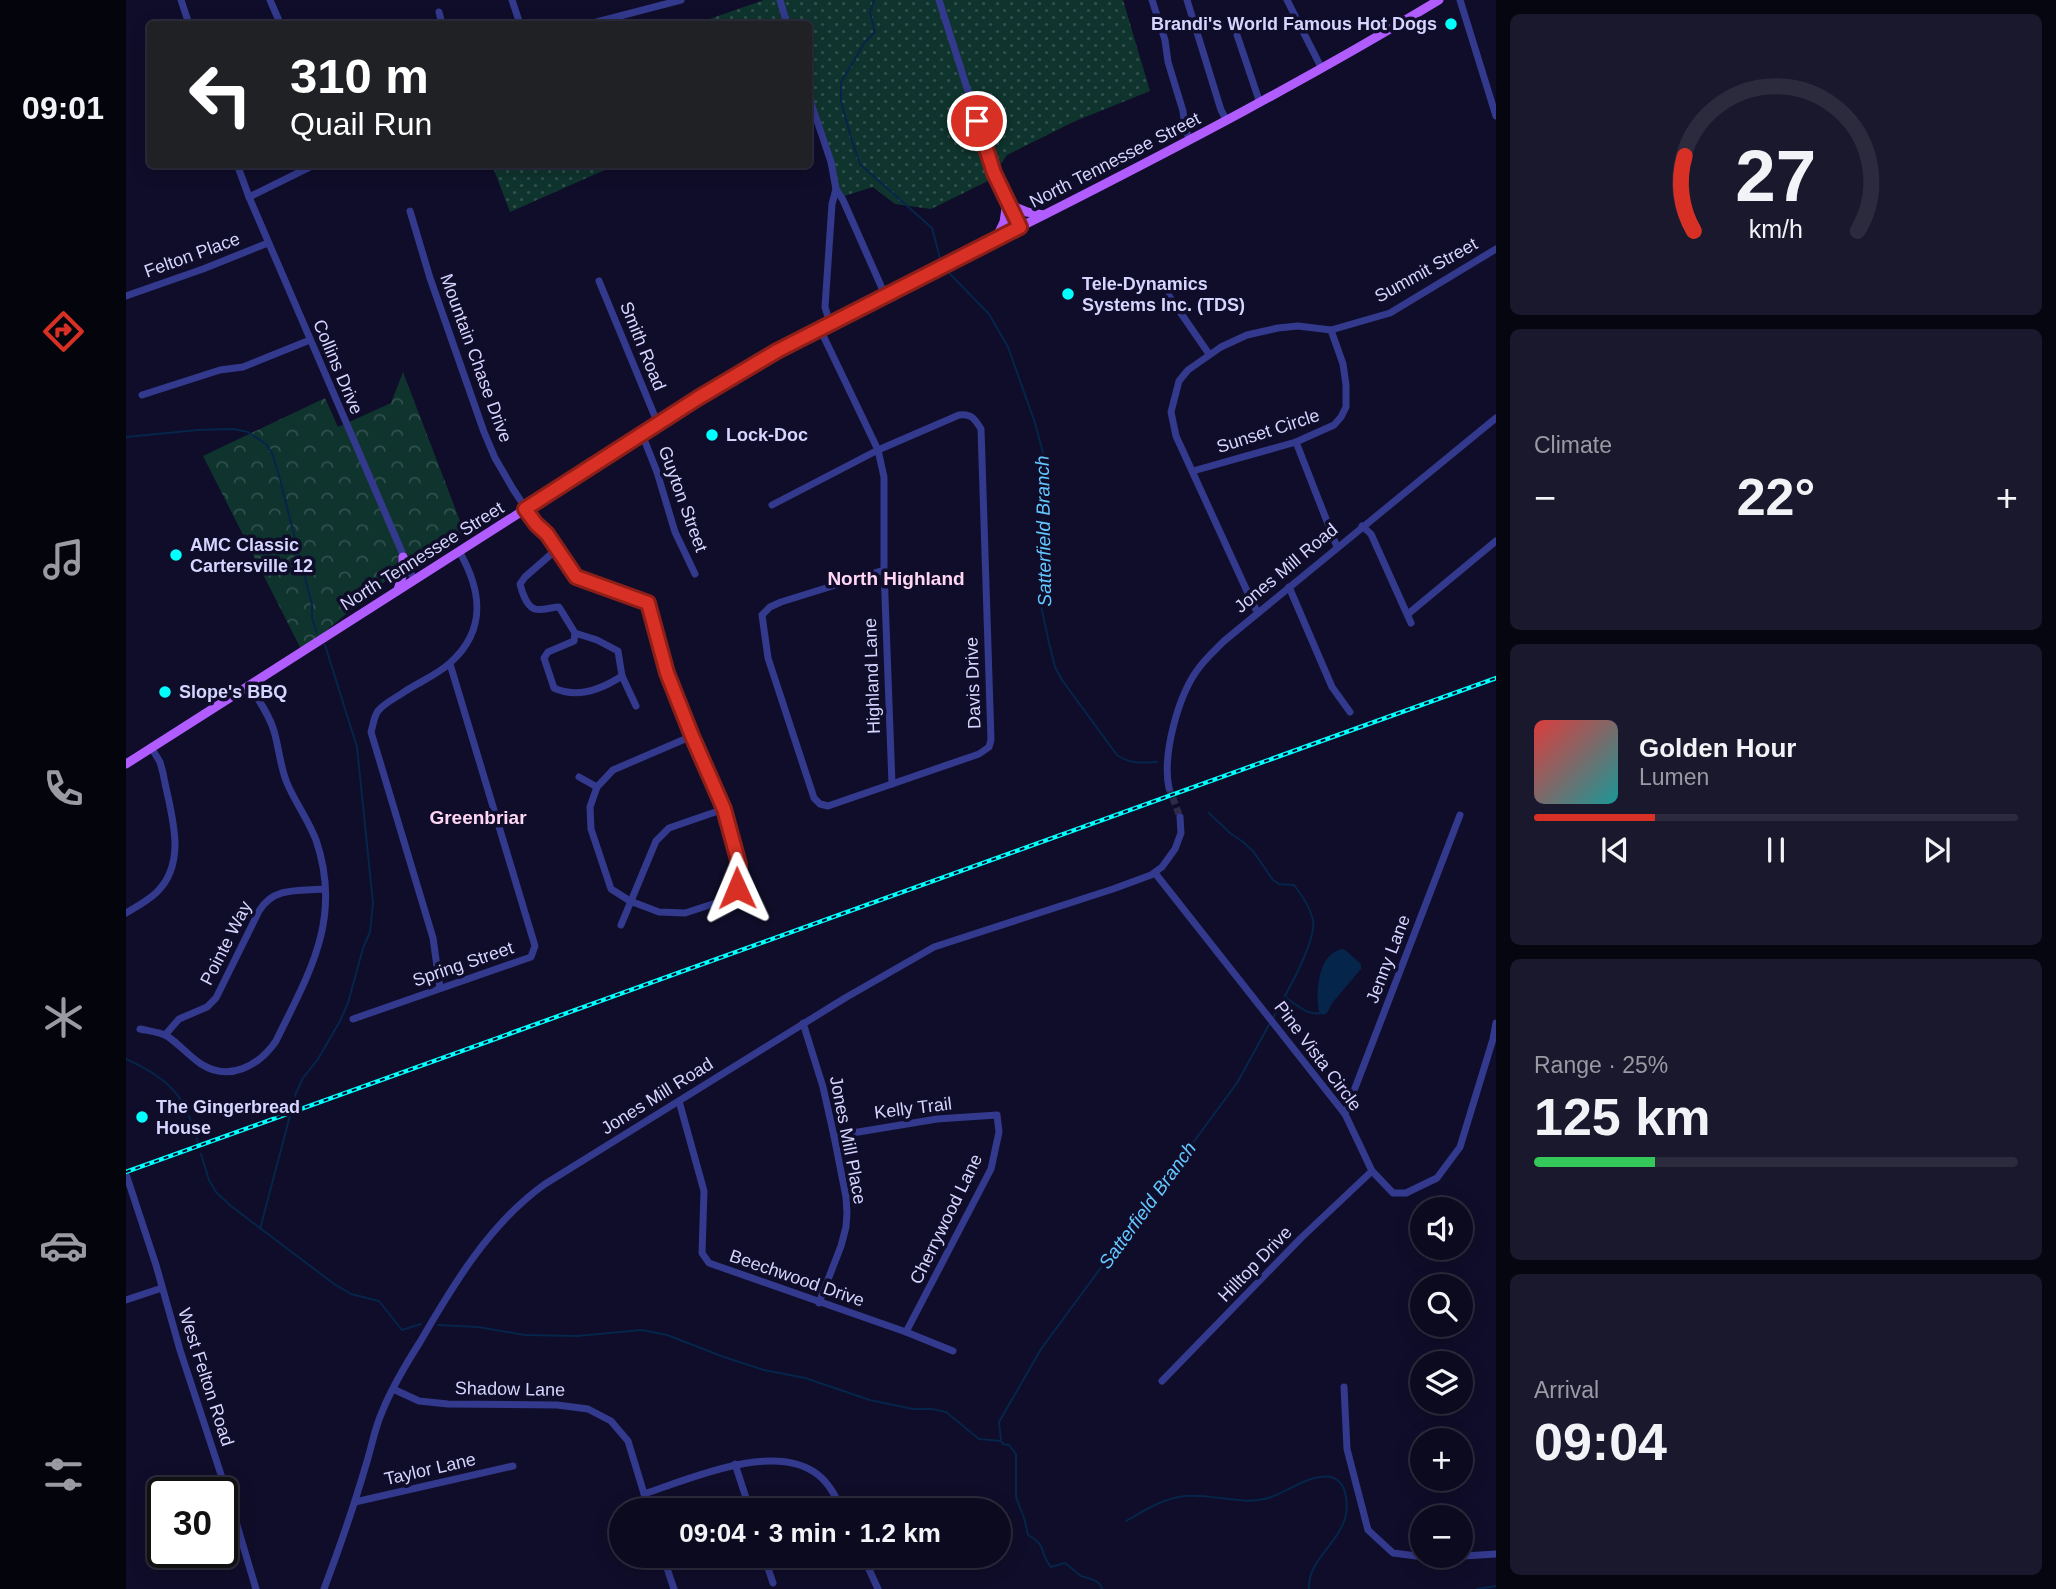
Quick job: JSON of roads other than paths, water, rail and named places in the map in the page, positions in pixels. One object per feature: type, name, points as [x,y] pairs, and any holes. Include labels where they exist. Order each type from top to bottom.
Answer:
[{"type":"main road","name":"North Tennessee Street","points":[[126,764],[734,376],[825,326],[1227,121],[1322,69],[1438,0]]},
{"type":"main road","points":[[996,239],[1004,222],[1008,203],[1027,212],[1045,215]]},
{"type":"main road","points":[[398,590],[403,573],[403,557]]},
{"type":"street","points":[[176,0],[187,21]]},
{"type":"street","points":[[181,0],[188,21]]},
{"type":"street","points":[[270,0],[279,21]]},
{"type":"street","points":[[512,0],[519,21]]},
{"type":"street","points":[[600,21],[681,0]]},
{"type":"street","points":[[780,0],[786,21]]},
{"type":"street","points":[[939,0],[989,159],[1020,227]]},
{"type":"street","points":[[1152,0],[1190,140]]},
{"type":"street","points":[[1187,0],[1221,110],[1227,121]]},
{"type":"street","points":[[1287,0],[1322,69]]},
{"type":"street","points":[[1460,0],[1496,116]]},
{"type":"street","points":[[439,12],[441,21]]},
{"type":"street","points":[[1237,35],[1260,103]]},
{"type":"street","points":[[812,106],[831,162],[836,189],[885,295]]},
{"type":"street","name":"Collins Drive","points":[[238,168],[268,243],[414,580]]},
{"type":"street","points":[[249,198],[308,168]]},
{"type":"street","name":"Highland Lane","points":[[836,189],[832,204],[825,326],[878,450],[884,477],[884,570],[892,784]]},
{"type":"street","name":"Mountain Chase Drive","points":[[410,211],[430,278],[495,458],[525,509],[576,577],[648,603],[667,673],[692,736]]},
{"type":"street","name":"Felton Place","points":[[126,296],[268,243]]},
{"type":"street","name":"Summit Street","points":[[1331,330],[1390,313],[1496,249]]},
{"type":"street","name":"Smith Road","points":[[599,281],[658,424]]},
{"type":"street","points":[[1169,296],[1209,354]]},
{"type":"street","points":[[1258,612],[1251,602],[1176,436],[1171,412],[1179,381],[1188,370],[1209,354],[1247,335],[1278,328],[1331,330]]},
{"type":"street","name":"Sunset Circle","points":[[1193,471],[1296,442],[1334,425],[1346,407],[1346,386],[1343,364],[1331,330]]},
{"type":"street","points":[[142,395],[220,370],[243,367],[310,340]]},
{"type":"street","name":"Davis Drive","points":[[772,505],[878,450],[958,415],[974,417],[981,429],[991,740],[989,747],[979,754],[828,806],[820,804],[814,798],[768,658],[762,621],[765,611],[770,607],[884,570]]},
{"type":"street","name":"Jones Mill Road","points":[[1169,788],[1167,766],[1172,735],[1188,684],[1200,666],[1258,612],[1496,418]]},
{"type":"street","name":"Guyton Street","points":[[642,434],[675,532],[695,575]]},
{"type":"street","points":[[1296,442],[1337,547]]},
{"type":"street","points":[[1362,526],[1371,534],[1411,623]]},
{"type":"street","points":[[1408,614],[1496,541]]},
{"type":"street","points":[[557,549],[520,584],[532,607],[536,610],[559,607],[575,633],[574,641],[548,652],[544,657],[554,688],[574,693],[591,691],[622,676]]},
{"type":"street","points":[[440,988],[433,938],[371,732],[378,711],[412,686],[450,664],[471,639],[477,617],[476,593],[459,551]]},
{"type":"street","points":[[1289,587],[1332,687],[1350,712]]},
{"type":"street","points":[[575,633],[618,651],[622,676],[636,706]]},
{"type":"street","name":"Spring Street","points":[[353,1019],[531,957],[535,946],[450,664]]},
{"type":"street","points":[[140,1029],[165,1035],[202,1065],[222,1072],[247,1068],[268,1053],[276,1041],[317,955],[324,925],[325,889],[322,864],[311,828],[286,781],[269,718],[249,684]]},
{"type":"street","points":[[692,736],[724,809],[739,864],[737,888],[719,902],[685,912],[659,912],[630,901],[611,889],[591,829],[590,807],[597,787],[613,769],[692,736]]},
{"type":"street","points":[[126,913],[156,894],[167,881],[173,869],[176,850],[163,773],[151,747]]},
{"type":"street","points":[[579,777],[597,787]]},
{"type":"street","points":[[621,925],[656,841],[668,828],[724,809]]},
{"type":"street","name":"Jenny Lane","points":[[1345,1114],[1460,815]]},
{"type":"street","points":[[1155,873],[1177,844],[1181,833],[1180,817]]},
{"type":"street","name":"Jones Mill Road","points":[[324,1589],[355,1502],[380,1415],[393,1390],[456,1284],[488,1240],[515,1209],[544,1184],[803,1023],[934,947],[1113,890],[1155,873]]},
{"type":"street","name":"Pine Vista Circle","points":[[1155,873],[1345,1114],[1372,1171],[1393,1193],[1406,1193],[1437,1178],[1460,1147],[1495,1038],[1496,1023]]},
{"type":"street","name":"Pointe Way","points":[[165,1035],[179,1019],[206,1007],[216,998],[259,911],[268,899],[282,892],[325,889]]},
{"type":"street","name":"Jones Mill Place","points":[[803,1023],[823,1087],[846,1196],[846,1227],[842,1246],[819,1303]]},
{"type":"street","name":"Beechwood Drive","points":[[678,1101],[705,1191],[702,1242],[704,1258],[709,1264],[906,1332],[953,1351]]},
{"type":"street","name":"Kelly Trail","points":[[834,1136],[917,1122],[997,1115]]},
{"type":"street","name":"Cherrywood Lane","points":[[906,1332],[991,1169],[999,1132],[997,1115]]},
{"type":"street","name":"Hilltop Drive","points":[[1162,1381],[1301,1238],[1372,1171]]},
{"type":"street","name":"West Felton Road","points":[[126,1174],[256,1589]]},
{"type":"street","points":[[126,1300],[163,1288]]},
{"type":"street","points":[[1344,1387],[1347,1449],[1368,1530],[1393,1553],[1432,1558],[1496,1553]]},
{"type":"street","name":"Shadow Lane","points":[[393,1390],[419,1401],[448,1404],[558,1405],[589,1409],[611,1421],[628,1441],[645,1498]]},
{"type":"street","points":[[644,1494],[736,1464],[755,1461],[804,1467],[818,1475],[836,1498]]},
{"type":"street","points":[[736,1464],[746,1498]]},
{"type":"street","name":"Taylor Lane","points":[[355,1502],[513,1466]]},
{"type":"street","points":[[667,1568],[674,1589]]},
{"type":"street","points":[[768,1568],[773,1583]]},
{"type":"street","points":[[868,1568],[878,1589]]},
{"type":"water","points":[[1344,949],[1361,964],[1361,969],[1323,1015],[1319,1012],[1318,1004],[1320,974],[1329,957],[1335,951]]},
{"type":"waterway","name":"Satterfield Branch","points":[[874,0],[870,13],[875,32],[865,42],[841,82],[841,101],[860,164],[932,228],[940,258]]},
{"type":"waterway","name":"Satterfield Branch","points":[[948,272],[989,314],[1008,347],[1035,423],[1046,464],[1040,601],[1055,667],[1117,755],[1141,763],[1157,762]]},
{"type":"waterway","points":[[126,437],[234,429],[248,432],[266,444],[278,472],[317,633]]},
{"type":"waterway","points":[[260,1229],[296,1093],[340,1021],[370,932],[373,903],[357,747],[325,645]]},
{"type":"waterway","name":"Satterfield Branch","points":[[1209,813],[1253,851],[1273,880],[1279,884],[1294,885],[1312,915],[1313,930],[1310,942],[1292,984],[1273,1018]]},
{"type":"waterway","points":[[1285,997],[1306,1011],[1321,1013]]},
{"type":"waterway","name":"Satterfield Branch","points":[[1001,1440],[999,1422],[1041,1349],[1237,1083],[1270,1023]]},
{"type":"waterway","points":[[126,1059],[154,1074],[174,1091],[188,1113],[198,1143]]},
{"type":"waterway","points":[[201,1154],[209,1180],[216,1192],[231,1206],[334,1284],[351,1294],[379,1301],[402,1330],[421,1324]]},
{"type":"waterway","points":[[438,1325],[478,1327],[525,1335],[577,1336],[642,1330],[667,1335],[764,1370],[805,1378],[870,1400],[913,1409],[946,1412],[979,1439],[1001,1441],[1009,1445],[1016,1454],[1016,1497],[1028,1535],[1039,1543],[1051,1567],[1065,1563],[1081,1576],[1100,1584],[1102,1589]]},
{"type":"waterway","points":[[1126,1521],[1155,1505],[1177,1497],[1261,1500],[1308,1480],[1331,1477],[1343,1488],[1346,1512],[1337,1535],[1315,1566],[1309,1589]]},
{"type":"waterway","points":[[1477,1589],[1496,1586]]},
{"type":"tunnel","points":[[1169,788],[1180,817]]},
{"type":"railway","points":[[126,1172],[1496,678]]},
{"type":"place","name":"Brandi's World Famous Hot Dogs","points":[[1451,24]]},
{"type":"place","name":"Tele-Dynamics Systems Inc. (TDS)","points":[[1068,294]]},
{"type":"place","name":"Lock-Doc","points":[[712,435]]},
{"type":"place","name":"AMC Classic Cartersville 12","points":[[176,555]]},
{"type":"place","name":"Slope's BBQ","points":[[165,692]]},
{"type":"place","name":"The Gingerbread House","points":[[142,1117]]},
{"type":"district","name":"North Highland","points":[[896,578]]},
{"type":"district","name":"Greenbriar","points":[[478,817]]}]
